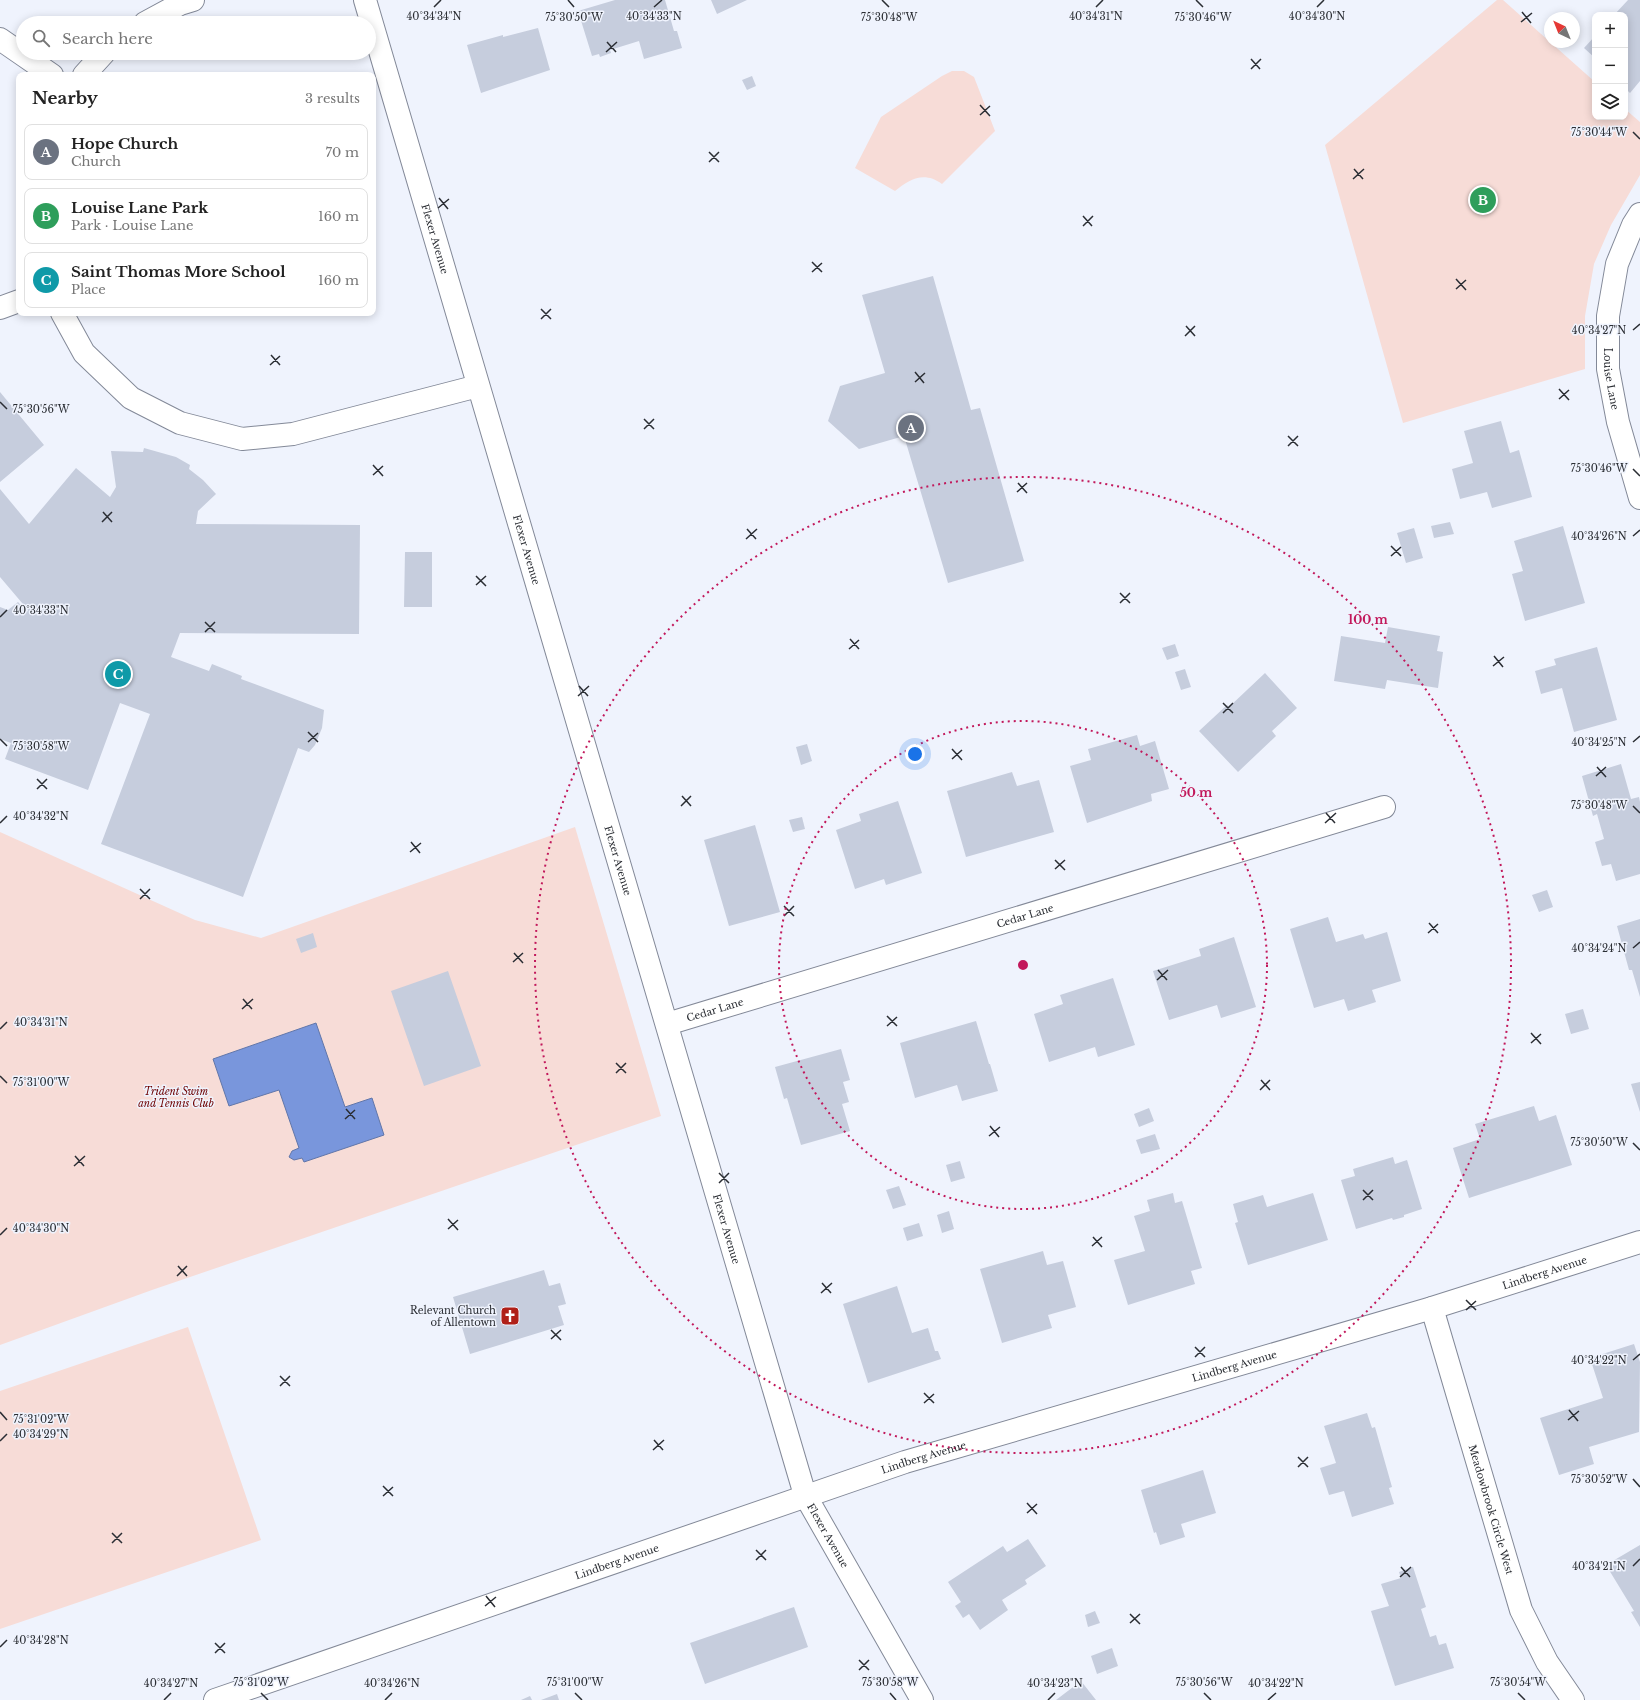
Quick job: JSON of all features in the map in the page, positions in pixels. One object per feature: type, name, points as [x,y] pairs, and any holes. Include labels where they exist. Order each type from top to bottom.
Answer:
[{"type":"street","points":[[158,16],[180,4],[193,0]]},
{"type":"street","name":"Flexer Avenue","points":[[365,0],[370,16]]},
{"type":"street","name":"Flexer Avenue","points":[[376,38],[805,1496],[922,1700]]},
{"type":"street","points":[[0,39],[16,50]]},
{"type":"street","points":[[30,60],[48,72]]},
{"type":"street","points":[[87,72],[98,60]]},
{"type":"street","name":"Louise Lane","points":[[1640,214],[1633,225],[1616,264],[1608,316],[1608,369],[1618,422],[1640,498]]},
{"type":"street","points":[[0,308],[16,302]]},
{"type":"street","points":[[64,316],[84,354],[130,398],[180,423],[242,439],[293,434],[478,386]]},
{"type":"street","name":"Cedar Lane","points":[[667,1024],[1384,807]]},
{"type":"street","name":"Lindberg Avenue","points":[[215,1700],[905,1462],[1432,1308],[1640,1242]]},
{"type":"street","name":"Meadowbrook Circle West","points":[[1432,1308],[1521,1610],[1547,1662],[1572,1700]]},
{"type":"green space","points":[[1497,0],[1503,0],[1544,37],[1544,48],[1557,48],[1592,79],[1592,120],[1628,120],[1628,112],[1640,122],[1640,175],[1611,225],[1594,264],[1585,316],[1585,369],[1403,423],[1325,145]]},
{"type":"green space","points":[[952,71],[964,71],[974,77],[995,131],[942,184],[935,180],[923,177],[906,183],[895,191],[855,168],[881,117],[942,76]]},
{"type":"green space","name":"Trident Swim and Tennis Club","points":[[575,827],[661,1116],[152,1290],[0,1345],[0,832],[195,920],[261,938]]},
{"type":"green space","points":[[188,1327],[261,1540],[0,1629],[0,1391]]},
{"type":"water","points":[[316,1023],[345,1107],[372,1098],[384,1135],[304,1162],[302,1158],[294,1160],[289,1157],[292,1151],[299,1148],[279,1090],[229,1106],[213,1059]]},
{"type":"building","points":[[615,0],[665,0],[674,31],[677,31],[682,48],[644,59],[639,41],[610,50],[611,53],[600,57],[599,54],[592,56],[578,11]]},
{"type":"building","points":[[711,0],[747,0],[717,14]]},
{"type":"building","points":[[1628,0],[1640,0],[1640,81],[1630,93],[1628,91],[1628,12],[1617,12]]},
{"type":"building","points":[[538,28],[550,70],[481,93],[467,45],[503,35],[503,37]]},
{"type":"building","points":[[1592,39],[1592,55],[1584,48]]},
{"type":"building","points":[[752,76],[756,86],[747,90],[742,80]]},
{"type":"building","points":[[933,276],[971,410],[980,408],[1024,561],[948,583],[904,436],[859,449],[828,421],[840,386],[885,373],[862,295]]},
{"type":"building","points":[[0,392],[44,445],[0,482]]},
{"type":"building","points":[[1501,421],[1510,453],[1519,450],[1532,497],[1492,508],[1487,492],[1460,499],[1452,469],[1473,463],[1464,431]]},
{"type":"building","points":[[144,448],[176,457],[190,465],[189,469],[203,480],[216,494],[198,511],[196,524],[360,525],[359,634],[180,633],[171,657],[209,671],[212,664],[242,676],[241,679],[324,710],[322,728],[315,745],[309,752],[298,748],[243,897],[101,844],[150,714],[120,703],[88,790],[5,759],[11,743],[0,739],[0,607],[8,610],[18,602],[27,612],[28,610],[0,577],[0,489],[29,524],[76,468],[110,497],[116,487],[111,451],[143,452]]},
{"type":"building","points":[[1450,522],[1454,534],[1434,538],[1431,526]]},
{"type":"building","points":[[1563,526],[1585,603],[1525,621],[1512,574],[1523,571],[1514,541]]},
{"type":"building","points":[[1414,528],[1423,558],[1406,563],[1397,533]]},
{"type":"building","points":[[405,552],[432,552],[432,607],[404,607]]},
{"type":"building","points":[[1388,627],[1440,636],[1437,651],[1443,652],[1438,688],[1387,680],[1385,689],[1334,681],[1341,636],[1385,643]]},
{"type":"building","points":[[1175,644],[1179,656],[1167,660],[1162,648]]},
{"type":"building","points":[[1597,647],[1617,720],[1574,732],[1562,688],[1541,694],[1535,671],[1556,665],[1554,659]]},
{"type":"building","points":[[1185,669],[1191,687],[1181,690],[1175,672]]},
{"type":"building","points":[[1265,673],[1297,708],[1272,731],[1276,736],[1238,772],[1199,731],[1227,705],[1229,707]]},
{"type":"building","points":[[1137,735],[1140,746],[1155,741],[1169,789],[1151,794],[1152,801],[1087,823],[1070,766],[1091,760],[1088,749]]},
{"type":"building","points":[[807,744],[812,761],[801,765],[796,747]]},
{"type":"building","points":[[1621,764],[1631,799],[1639,797],[1640,802],[1640,874],[1616,881],[1611,864],[1602,866],[1595,842],[1604,839],[1597,814],[1593,816],[1582,776]]},
{"type":"building","points":[[1012,772],[1017,786],[1039,780],[1054,832],[966,857],[947,791]]},
{"type":"building","points":[[898,801],[922,873],[886,885],[884,879],[855,889],[836,830],[861,821],[859,814]]},
{"type":"building","points":[[802,817],[805,829],[793,832],[789,820]]},
{"type":"building","points":[[755,825],[780,912],[729,926],[704,840]]},
{"type":"building","points":[[1547,890],[1553,907],[1539,912],[1532,895]]},
{"type":"building","points":[[1328,917],[1336,942],[1363,934],[1365,939],[1387,932],[1401,981],[1372,990],[1376,1002],[1348,1011],[1344,999],[1314,1008],[1290,929]]},
{"type":"building","points":[[1640,919],[1640,997],[1632,970],[1629,970],[1617,926]]},
{"type":"building","points":[[313,933],[317,947],[301,953],[296,939]]},
{"type":"building","points":[[1234,937],[1256,1007],[1221,1018],[1217,1005],[1169,1020],[1153,971],[1201,956],[1199,949]]},
{"type":"building","points":[[448,971],[481,1066],[424,1086],[391,991]]},
{"type":"building","points":[[1113,978],[1135,1045],[1098,1057],[1095,1047],[1049,1062],[1034,1014],[1063,1004],[1060,995]]},
{"type":"building","points":[[1583,1009],[1589,1029],[1571,1034],[1565,1014]]},
{"type":"building","points":[[976,1021],[998,1091],[962,1101],[957,1085],[915,1098],[900,1043]]},
{"type":"building","points":[[841,1049],[850,1080],[843,1082],[849,1102],[842,1104],[850,1131],[801,1145],[787,1098],[784,1099],[775,1067]]},
{"type":"building","points":[[1640,1082],[1640,1112],[1631,1084]]},
{"type":"building","points":[[1534,1106],[1539,1121],[1556,1115],[1572,1165],[1469,1198],[1453,1148],[1480,1139],[1475,1124]]},
{"type":"building","points":[[1149,1108],[1154,1121],[1139,1127],[1134,1114]]},
{"type":"building","points":[[1155,1134],[1160,1149],[1141,1154],[1136,1140]]},
{"type":"building","points":[[1393,1157],[1395,1164],[1407,1160],[1422,1209],[1404,1215],[1404,1217],[1393,1220],[1392,1218],[1356,1229],[1341,1180],[1355,1176],[1353,1169]]},
{"type":"building","points":[[960,1161],[965,1178],[951,1182],[946,1165]]},
{"type":"building","points":[[899,1186],[906,1205],[893,1209],[886,1190]]},
{"type":"building","points":[[1173,1193],[1175,1203],[1182,1201],[1202,1268],[1191,1271],[1195,1284],[1128,1305],[1114,1260],[1145,1251],[1134,1216],[1150,1211],[1147,1200]]},
{"type":"building","points":[[1313,1193],[1328,1240],[1248,1265],[1235,1223],[1238,1222],[1233,1204],[1263,1195],[1267,1207]]},
{"type":"building","points":[[949,1211],[954,1229],[942,1233],[937,1215]]},
{"type":"building","points":[[919,1223],[923,1236],[907,1241],[903,1228]]},
{"type":"building","points":[[1043,1251],[1047,1265],[1063,1261],[1076,1307],[1048,1315],[1052,1328],[1002,1343],[980,1269]]},
{"type":"building","name":"Relevant Church of Allentown","points":[[544,1270],[549,1286],[560,1283],[566,1304],[558,1306],[564,1325],[470,1354],[453,1297]]},
{"type":"building","points":[[897,1286],[912,1333],[928,1328],[935,1351],[938,1351],[941,1359],[868,1383],[843,1304]]},
{"type":"building","points":[[1634,1344],[1640,1362],[1639,1432],[1589,1447],[1594,1464],[1559,1475],[1540,1418],[1603,1398],[1590,1358]]},
{"type":"building","points":[[1367,1413],[1372,1428],[1375,1427],[1392,1487],[1389,1488],[1394,1504],[1352,1517],[1344,1491],[1329,1495],[1320,1468],[1336,1463],[1324,1426]]},
{"type":"building","points":[[1203,1470],[1216,1513],[1181,1524],[1185,1537],[1160,1545],[1156,1532],[1154,1533],[1141,1490]]},
{"type":"building","points":[[1028,1539],[1046,1566],[1025,1580],[1027,1584],[1002,1600],[1008,1610],[980,1630],[969,1614],[963,1618],[955,1606],[961,1602],[948,1582],[1003,1546],[1007,1552]]},
{"type":"building","points":[[1640,1545],[1640,1627],[1631,1612],[1634,1611],[1606,1565]]},
{"type":"building","points":[[1413,1567],[1426,1607],[1421,1609],[1430,1637],[1436,1635],[1439,1645],[1446,1643],[1454,1668],[1395,1686],[1371,1611],[1389,1606],[1381,1584],[1401,1578],[1399,1572]]},
{"type":"building","points":[[794,1607],[808,1647],[705,1684],[690,1643]]},
{"type":"building","points":[[1095,1611],[1100,1623],[1088,1627],[1085,1615]]},
{"type":"building","points":[[1112,1648],[1118,1666],[1097,1674],[1091,1656]]},
{"type":"building","points":[[1081,1681],[1096,1700],[1056,1700]]},
{"type":"building","points":[[557,1694],[559,1700],[541,1700]]},
{"type":"building","points":[[530,1696],[532,1700],[521,1700]]},
{"type":"place","name":"Louise Lane Park","points":[[1483,200]]},
{"type":"place","name":"Hope Church","points":[[911,428]]},
{"type":"place","name":"Saint Thomas More School","points":[[118,674]]},
{"type":"place","name":"Relevant Church of Allentown","points":[[510,1316]]}]
